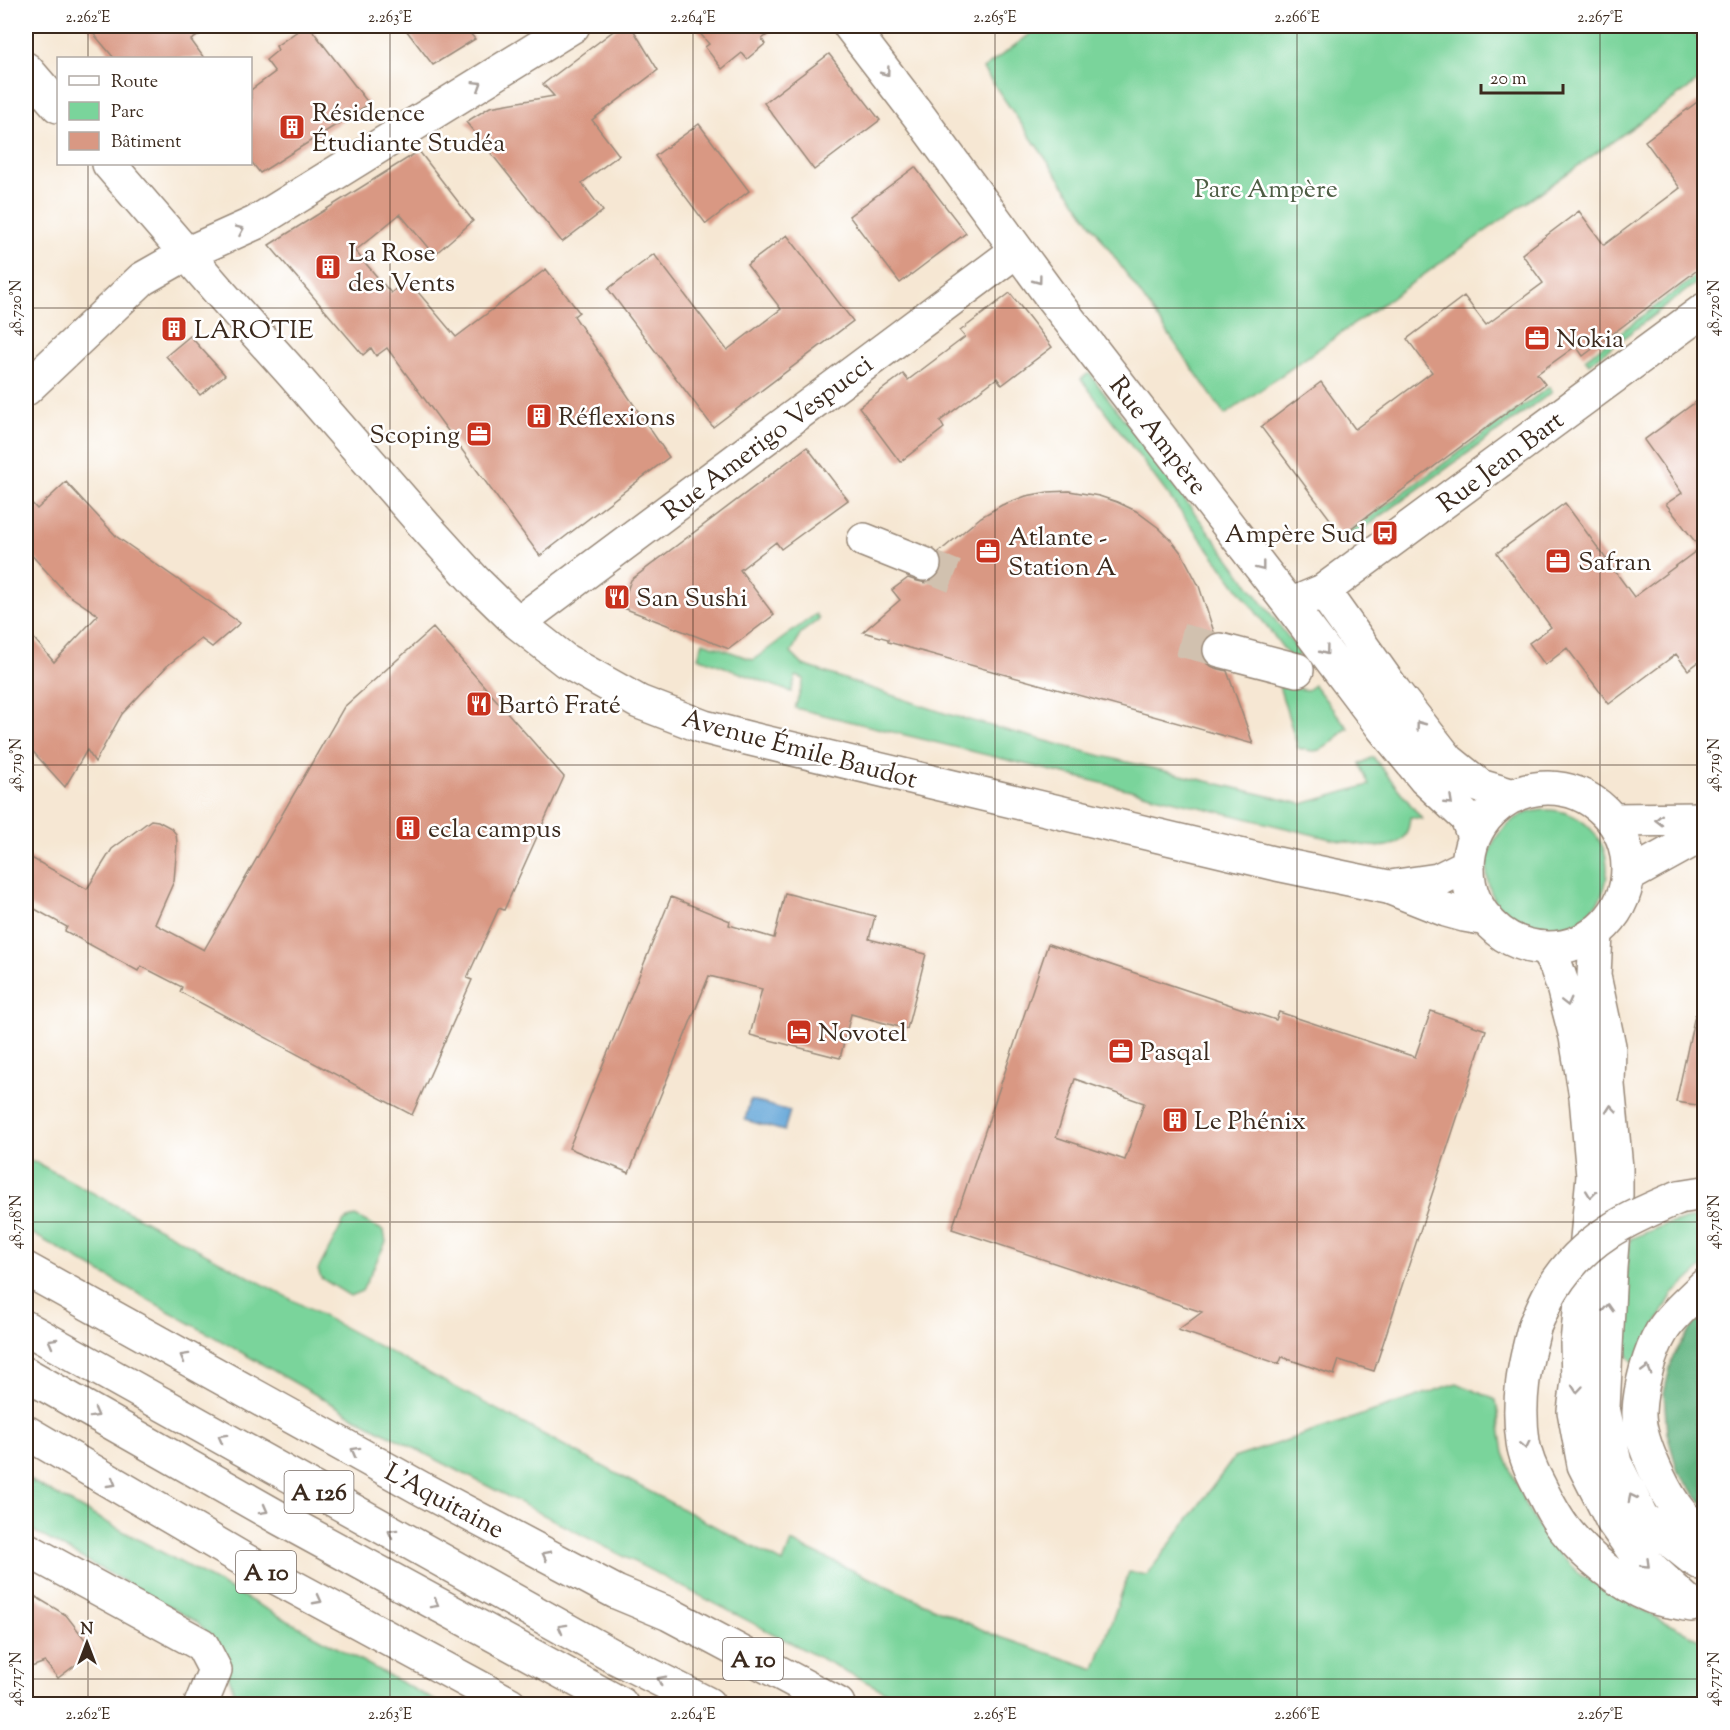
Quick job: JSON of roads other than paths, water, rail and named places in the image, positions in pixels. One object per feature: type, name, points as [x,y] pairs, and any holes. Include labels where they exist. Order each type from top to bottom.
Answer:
[{"type":"main road","points":[[26,389],[142,279],[186,254],[255,223],[573,26]]},
{"type":"main road","name":"Rue Ampère","points":[[850,26],[919,116],[1016,250],[1389,737],[1425,779],[1467,818],[1471,851]]},
{"type":"main road","points":[[26,69],[57,105]]},
{"type":"main road","name":"Avenue Émile Baudot","points":[[110,165],[476,582],[518,623],[566,661],[639,702],[704,727],[747,738],[1277,864],[1388,887],[1446,910],[1486,918]]},
{"type":"main road","name":"Rue Amerigo Vespucci","points":[[518,623],[1016,250]]},
{"type":"main road","name":"Rue Jean Bart","points":[[1290,605],[1323,591],[1704,310]]},
{"type":"main road","points":[[864,540],[924,564]]},
{"type":"main road","points":[[1323,591],[1448,760],[1480,786],[1514,796]]},
{"type":"main road","points":[[1220,650],[1297,669]]},
{"type":"main road","points":[[1549,788],[1568,790],[1585,797],[1613,820],[1626,846],[1628,876],[1625,892],[1618,907],[1596,932],[1581,941],[1545,948],[1513,940],[1486,918],[1476,902],[1470,884],[1471,851],[1490,813],[1514,796],[1531,790],[1549,788]]},
{"type":"main road","points":[[1613,820],[1704,819]]},
{"type":"main road","points":[[1628,876],[1704,834]]},
{"type":"main road","name":"Avenue Émile Baudot","points":[[1388,887],[1438,880],[1471,851]]},
{"type":"main road","points":[[1596,932],[1594,976],[1609,1046],[1608,1085],[1616,1168],[1603,1408],[1615,1463],[1642,1518],[1704,1565]]},
{"type":"main road","points":[[1545,948],[1556,966],[1576,1037],[1586,1097],[1593,1176],[1577,1343],[1578,1381],[1575,1411],[1584,1465],[1613,1522],[1635,1553],[1698,1608]]},
{"type":"main road","points":[[1692,1195],[1634,1216],[1608,1231],[1578,1256],[1553,1288],[1535,1325],[1524,1367],[1520,1404],[1523,1445],[1533,1474],[1566,1531],[1588,1555],[1627,1584],[1651,1597],[1698,1608]]},
{"type":"main road","name":"L'Aquitaine","points":[[26,1269],[424,1490],[616,1593],[669,1614],[838,1704]]},
{"type":"main road","points":[[1704,1286],[1661,1331],[1643,1383],[1639,1413],[1644,1439],[1669,1499],[1687,1520],[1704,1532]]},
{"type":"main road","name":"A 126","points":[[26,1328],[613,1656],[708,1704]]},
{"type":"main road","name":"A 126","points":[[26,1374],[281,1519],[621,1704]]},
{"type":"main road","name":"A 10","points":[[26,1432],[253,1565],[510,1704]]},
{"type":"main road","points":[[26,1549],[202,1645],[215,1670],[201,1704]]},
{"type":"water","points":[[750,1100],[790,1111],[784,1131],[745,1120]]},
{"type":"tunnel","points":[[924,564],[963,580]]},
{"type":"tunnel","points":[[1180,640],[1220,650]]},
{"type":"place","name":"Résidence Étudiante Studéa","points":[[292,127]]},
{"type":"place","name":"La Rose des Vents","points":[[328,267]]},
{"type":"place","name":"LAROTIE","points":[[174,329]]},
{"type":"place","name":"Nokia","points":[[1537,338]]},
{"type":"place","name":"Réflexions","points":[[539,416]]},
{"type":"place","name":"Scoping","points":[[479,434]]},
{"type":"place","name":"Ampère Sud","points":[[1385,533]]},
{"type":"place","name":"Atlante - Station A","points":[[988,551]]},
{"type":"place","name":"Safran","points":[[1558,561]]},
{"type":"place","name":"San Sushi","points":[[617,597]]},
{"type":"place","name":"Bartô Fraté","points":[[479,704]]},
{"type":"place","name":"ecla campus","points":[[408,828]]},
{"type":"place","name":"Novotel","points":[[799,1032]]},
{"type":"place","name":"Pasqal","points":[[1121,1051]]},
{"type":"place","name":"Le Phénix","points":[[1175,1120]]},
{"type":"park label","name":"Parc Ampère","points":[[1266,188]]}]
